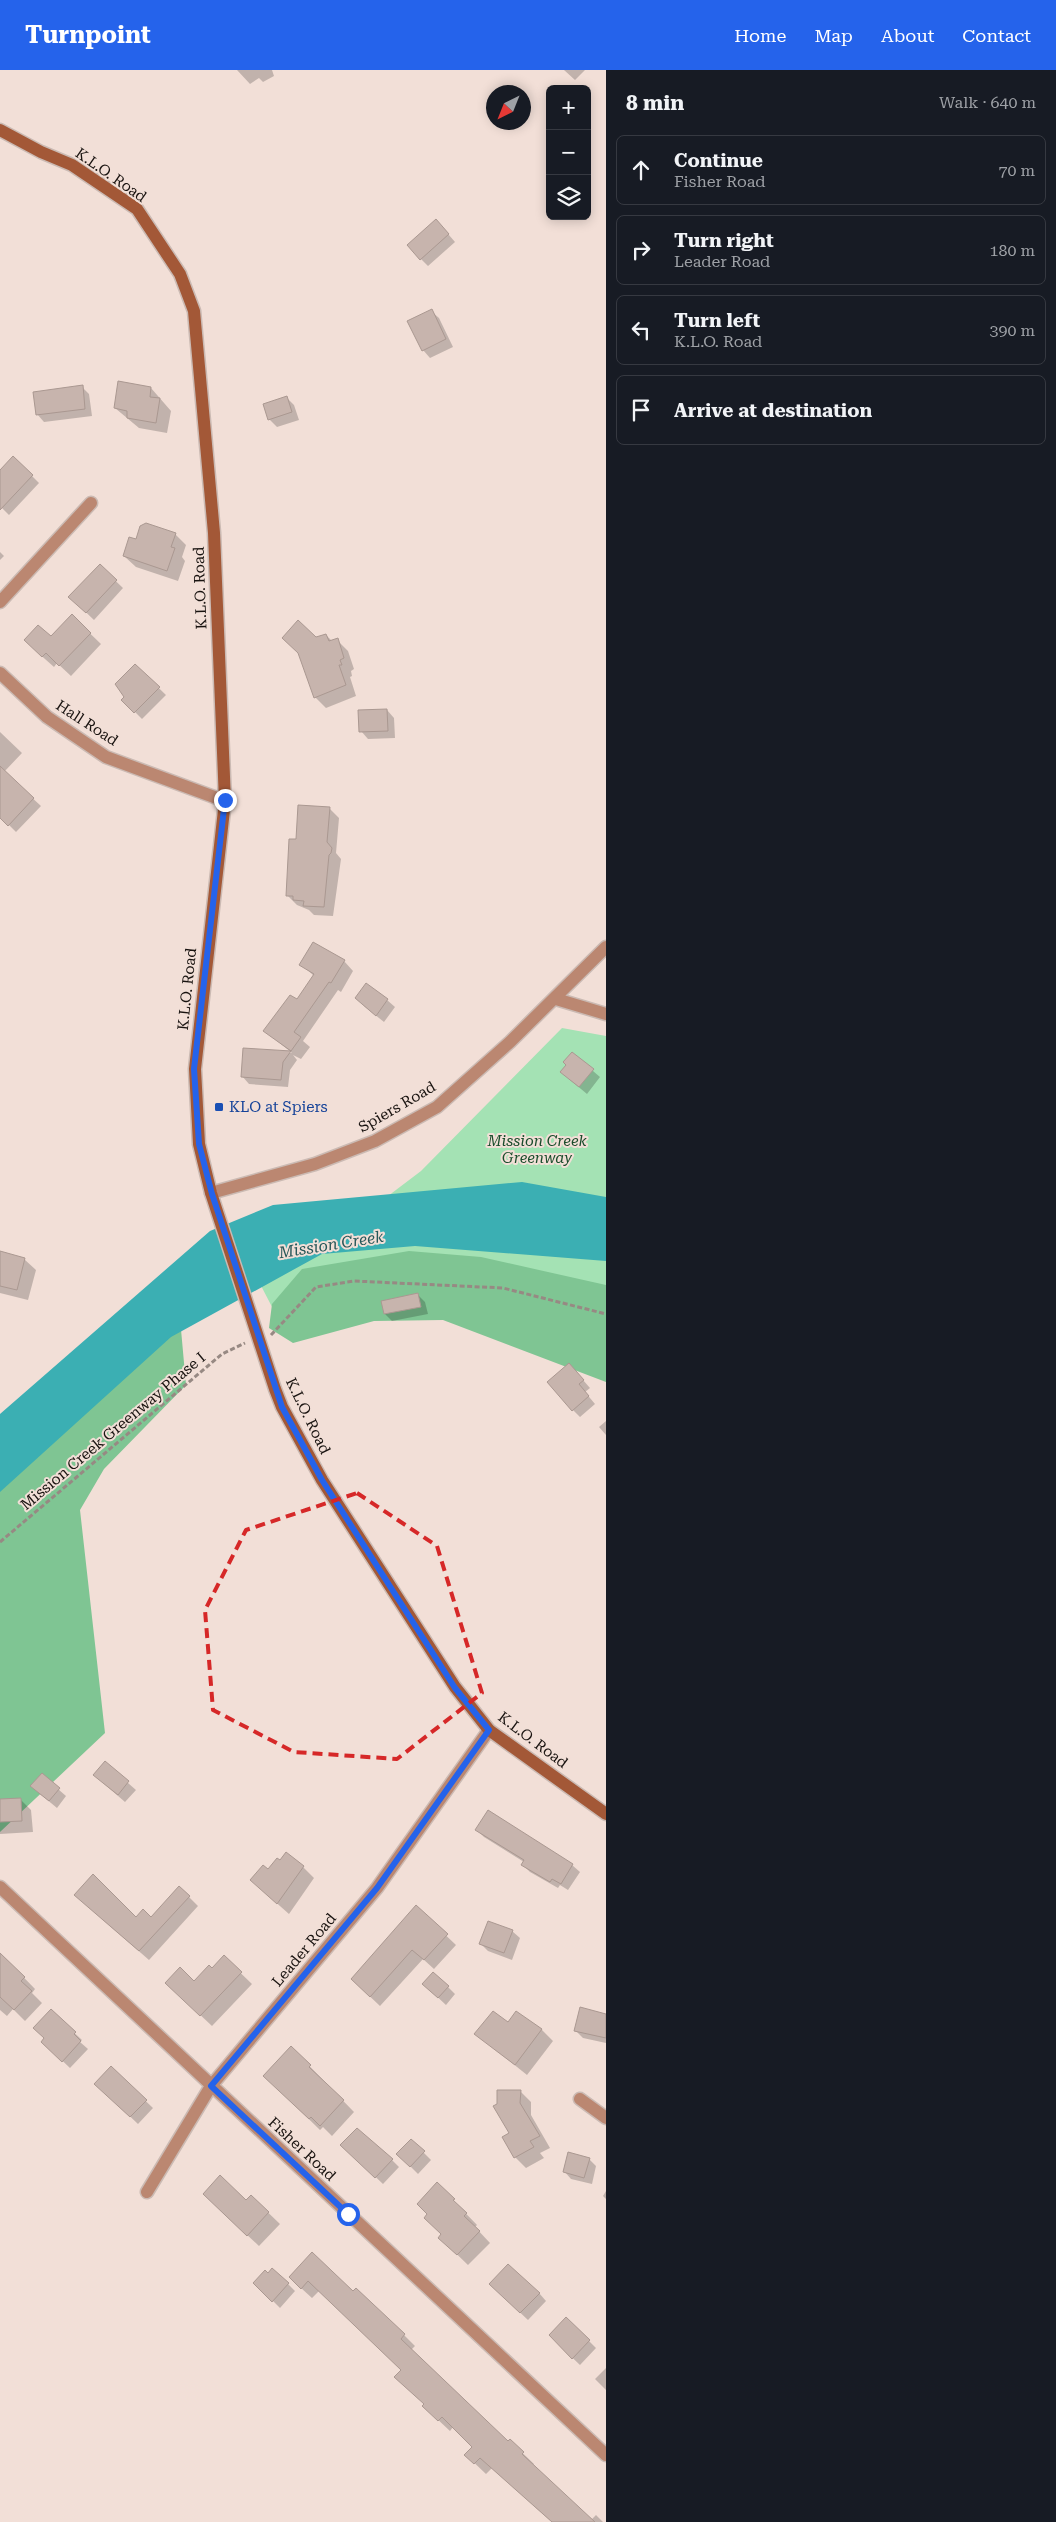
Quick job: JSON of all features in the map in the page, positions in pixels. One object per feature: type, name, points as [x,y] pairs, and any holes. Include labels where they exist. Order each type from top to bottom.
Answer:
[{"type":"main road","name":"K.L.O. Road","points":[[0,130],[41,152],[72,165],[137,209],[180,274],[194,311],[214,533],[225,800],[194,1069],[199,1144],[212,1194],[264,1337],[282,1407],[322,1480],[455,1688],[489,1730],[606,1814]]},
{"type":"street","points":[[0,602],[91,503]]},
{"type":"street","name":"Hall Road","points":[[0,673],[47,717],[106,757],[225,800]]},
{"type":"street","name":"Spiers Road","points":[[212,1194],[332,1158],[375,1141],[437,1107],[556,999],[606,947]]},
{"type":"street","points":[[556,999],[606,1014]]},
{"type":"street","name":"Leader Road","points":[[147,2192],[211,2086],[377,1888],[489,1730]]},
{"type":"street","name":"Fisher Road","points":[[0,1887],[606,2455]]},
{"type":"street","points":[[580,2099],[606,2118]]},
{"type":"path","points":[[264,1337],[316,1287],[354,1281],[503,1288],[606,1314]]},
{"type":"path","name":"Mission Creek Greenway Phase I","points":[[0,1542],[222,1354],[245,1344]]},
{"type":"highlighted area","points":[[357,1493],[437,1546],[482,1693],[397,1759],[294,1752],[213,1710],[205,1610],[246,1530]]},
{"type":"green space","name":"Mission Creek Greenway","points":[[562,1028],[606,1036],[606,1349],[439,1302],[284,1330],[243,1251],[388,1196],[421,1171]]},
{"type":"green space","points":[[409,1251],[481,1257],[606,1285],[606,1382],[443,1320],[374,1321],[293,1343],[269,1328],[272,1304],[302,1269]]},
{"type":"green space","points":[[178,1296],[186,1385],[104,1469],[80,1510],[105,1733],[0,1832],[0,1440]]},
{"type":"water","name":"Mission Creek","points":[[522,1182],[606,1197],[606,1261],[415,1246],[322,1254],[171,1337],[0,1492],[0,1414],[210,1231],[273,1205]]},
{"type":"building","points":[[436,219],[449,234],[420,260],[407,245]]},
{"type":"building","points":[[432,309],[446,339],[422,351],[407,321]]},
{"type":"building","points":[[118,381],[151,387],[150,397],[160,398],[156,423],[127,418],[127,411],[114,408]]},
{"type":"building","points":[[83,385],[85,409],[36,415],[33,392]]},
{"type":"building","points":[[287,396],[292,412],[268,420],[263,404]]},
{"type":"building","points":[[13,456],[33,475],[0,510],[0,470]]},
{"type":"building","points":[[146,523],[176,533],[171,547],[175,548],[167,571],[123,556],[129,537],[136,539],[140,526]]},
{"type":"building","points":[[100,564],[117,580],[86,613],[68,597]]},
{"type":"building","points":[[72,614],[91,633],[59,666],[46,653],[42,657],[24,640],[38,625],[51,636]]},
{"type":"building","points":[[298,620],[316,637],[326,634],[329,641],[338,638],[344,658],[340,660],[342,665],[339,665],[346,685],[314,698],[298,653],[282,638]]},
{"type":"building","points":[[135,664],[160,687],[134,713],[121,700],[124,697],[115,684]]},
{"type":"building","points":[[387,709],[388,731],[359,732],[358,710]]},
{"type":"building","points":[[0,766],[34,798],[8,826],[0,818]]},
{"type":"building","points":[[298,805],[330,807],[327,842],[332,848],[329,855],[324,907],[303,906],[304,901],[293,900],[293,896],[286,896],[289,839],[296,839]]},
{"type":"building","points":[[313,942],[345,960],[331,983],[329,982],[294,1032],[301,1037],[291,1051],[263,1031],[290,995],[297,999],[314,974],[299,965]]},
{"type":"building","points":[[366,983],[388,999],[376,1016],[355,998]]},
{"type":"building","points":[[243,1048],[291,1051],[283,1062],[281,1080],[241,1077]]},
{"type":"building","points":[[572,1052],[594,1069],[579,1087],[560,1072],[566,1065],[563,1062]]},
{"type":"building","points":[[0,1251],[25,1258],[17,1290],[0,1286]]},
{"type":"building","points":[[418,1293],[421,1307],[384,1314],[381,1301]]},
{"type":"building","points":[[569,1363],[584,1380],[579,1384],[589,1396],[572,1411],[547,1382]]},
{"type":"building","points":[[105,1761],[129,1781],[118,1795],[93,1775]]},
{"type":"building","points":[[42,1773],[60,1788],[49,1801],[30,1786]]},
{"type":"building","points":[[21,1798],[22,1821],[0,1822],[0,1799]]},
{"type":"building","points":[[488,1810],[573,1864],[561,1884],[552,1879],[550,1882],[521,1865],[524,1860],[475,1830]]},
{"type":"building","points":[[286,1852],[304,1866],[277,1904],[250,1880],[263,1865],[268,1869],[277,1858],[280,1860]]},
{"type":"building","points":[[93,1874],[136,1917],[143,1909],[151,1917],[179,1886],[190,1896],[139,1951],[74,1895]]},
{"type":"building","points":[[416,1905],[448,1934],[424,1960],[412,1950],[370,1997],[351,1979]]},
{"type":"building","points":[[488,1921],[513,1930],[504,1953],[479,1944]]},
{"type":"building","points":[[0,1953],[25,1977],[21,1981],[32,1991],[14,2010],[0,1997]]},
{"type":"building","points":[[224,1955],[242,1972],[200,2016],[165,1983],[180,1967],[194,1981],[209,1965],[212,1968]]},
{"type":"building","points":[[433,1972],[449,1986],[438,1998],[422,1984]]},
{"type":"building","points":[[580,2007],[606,2014],[606,2038],[574,2031]]},
{"type":"building","points":[[51,2009],[76,2032],[74,2034],[81,2041],[62,2062],[41,2042],[44,2038],[33,2028]]},
{"type":"building","points":[[493,2011],[508,2022],[516,2011],[542,2029],[515,2065],[474,2034]]},
{"type":"building","points":[[291,2046],[311,2065],[309,2067],[344,2100],[320,2126],[311,2117],[309,2119],[263,2076]]},
{"type":"building","points":[[111,2066],[147,2100],[130,2117],[94,2084]]},
{"type":"building","points":[[497,2090],[521,2090],[520,2103],[540,2136],[530,2141],[534,2147],[514,2158],[502,2137],[509,2133],[493,2106],[497,2104]]},
{"type":"building","points":[[357,2128],[393,2159],[375,2178],[340,2145]]},
{"type":"building","points":[[411,2139],[425,2151],[410,2167],[396,2154]]},
{"type":"building","points":[[568,2152],[590,2158],[584,2178],[563,2172]]},
{"type":"building","points":[[220,2175],[246,2200],[251,2195],[269,2212],[247,2236],[203,2194]]},
{"type":"building","points":[[437,2182],[455,2199],[453,2200],[467,2213],[464,2216],[480,2231],[457,2255],[438,2238],[441,2234],[424,2218],[427,2214],[417,2204]]},
{"type":"building","points":[[312,2252],[353,2291],[356,2288],[405,2334],[401,2339],[508,2441],[510,2439],[524,2452],[522,2454],[595,2522],[552,2522],[480,2458],[474,2464],[464,2455],[472,2447],[442,2417],[438,2421],[422,2406],[424,2404],[394,2377],[401,2370],[308,2281],[301,2289],[289,2277]]},
{"type":"building","points":[[508,2264],[540,2293],[520,2313],[489,2284]]},
{"type":"building","points":[[272,2268],[289,2283],[272,2302],[253,2283],[265,2270],[268,2273]]},
{"type":"building","points":[[566,2317],[590,2340],[572,2359],[549,2335]]},
{"type":"place","name":"KLO at Spiers","points":[[219,1107]]},
{"type":"route","points":[[225,800],[194,1069],[199,1144],[212,1194],[258,1339],[282,1407],[322,1480],[455,1688],[489,1730],[377,1888],[211,2086],[348,2214]]}]
